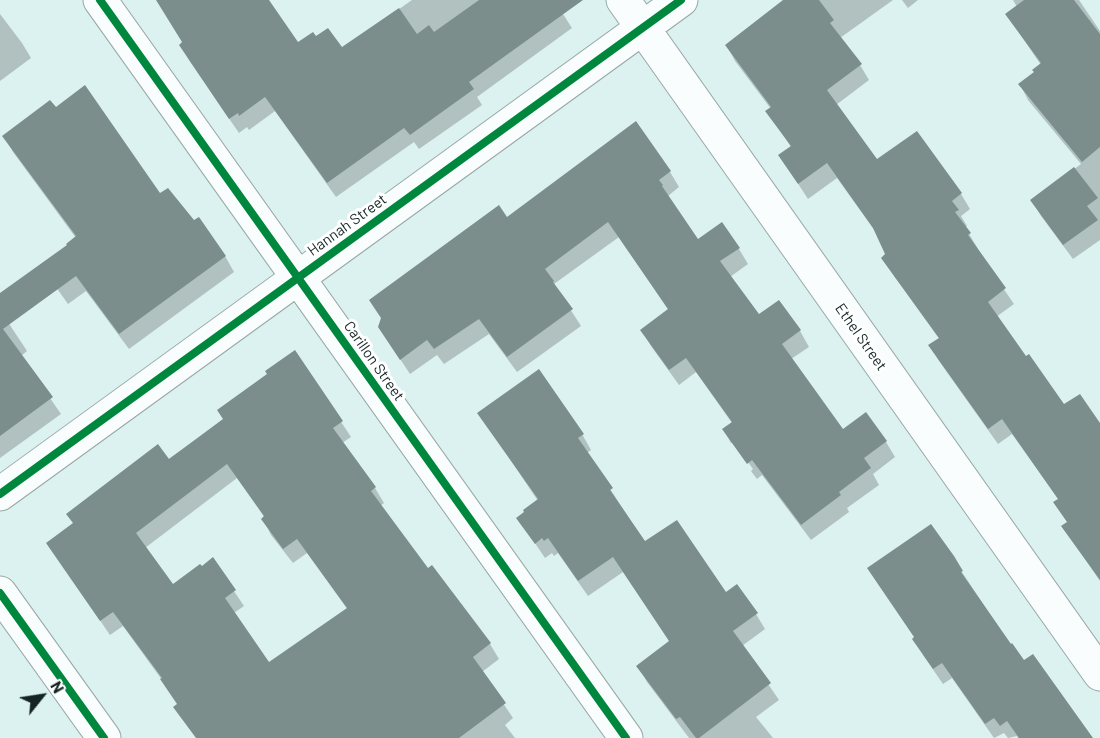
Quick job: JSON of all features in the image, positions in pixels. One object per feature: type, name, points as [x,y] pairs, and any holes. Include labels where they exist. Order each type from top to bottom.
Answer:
[{"type":"street","name":"Carillon Street","points":[[100,0],[626,738]]},
{"type":"street","name":"Ethel Street","points":[[623,0],[1100,674]]},
{"type":"street","name":"Hannah Street","points":[[0,494],[681,0]]},
{"type":"street","points":[[0,593],[104,738]]},
{"type":"building","points":[[156,0],[269,0],[298,42],[313,32],[316,36],[328,28],[342,47],[399,8],[417,34],[429,25],[434,32],[479,0],[583,0],[469,82],[474,89],[410,135],[404,128],[327,183],[265,97],[239,116],[238,113],[229,119],[179,45],[182,42]]},
{"type":"building","points":[[783,0],[819,0],[834,20],[830,23],[862,64],[827,90],[877,159],[917,131],[962,193],[952,201],[959,210],[955,212],[971,233],[968,235],[1006,288],[988,302],[1026,356],[1029,354],[1064,404],[1080,394],[1100,423],[1100,580],[1061,526],[1067,522],[1053,502],[1058,499],[1002,419],[988,429],[928,345],[939,338],[881,258],[885,254],[873,228],[827,163],[798,184],[778,155],[791,146],[765,111],[771,107],[725,45]]},
{"type":"building","points":[[1024,0],[1074,0],[1100,34],[1100,147],[1082,162],[1018,84],[1034,72],[1032,70],[1041,63],[1005,14]]},
{"type":"building","points":[[85,85],[160,193],[168,188],[194,220],[199,217],[226,256],[119,334],[76,276],[3,329],[53,397],[0,436],[0,293],[67,245],[76,236],[2,136],[50,100],[56,107]]},
{"type":"building","points":[[636,121],[671,171],[659,180],[698,239],[722,222],[740,248],[720,261],[759,314],[779,300],[801,330],[782,344],[843,429],[866,412],[887,441],[864,458],[871,468],[839,492],[841,495],[801,525],[752,460],[747,464],[722,429],[732,422],[686,358],[669,370],[640,330],[668,309],[608,222],[545,269],[573,309],[507,357],[479,319],[434,349],[427,340],[400,360],[378,327],[381,318],[369,300],[499,205],[507,217]]},
{"type":"building","points":[[1074,167],[1098,198],[1087,206],[1098,220],[1063,245],[1030,200]]},
{"type":"building","points":[[295,350],[343,421],[333,428],[376,487],[371,491],[428,568],[432,565],[491,643],[473,657],[506,703],[459,738],[196,738],[173,707],[177,704],[160,679],[162,678],[113,612],[100,621],[46,543],[73,523],[66,514],[158,444],[169,459],[223,419],[217,410],[267,374],[265,371]],"holes":[[[227,464],[264,516],[261,519],[283,549],[297,539],[347,608],[269,662],[225,598],[236,590],[213,557],[173,584],[136,533]]]},
{"type":"building","points":[[539,369],[584,434],[578,438],[613,488],[610,490],[645,541],[677,520],[726,592],[737,584],[758,613],[733,631],[771,683],[699,738],[696,738],[680,717],[676,719],[636,666],[669,641],[613,557],[578,581],[548,538],[544,541],[542,538],[535,544],[516,518],[538,499],[477,413]]},
{"type":"building","points":[[931,524],[1011,644],[1024,660],[1033,654],[1093,738],[1019,738],[1007,721],[1000,726],[994,718],[985,724],[942,663],[933,669],[867,568]]},
{"type":"cycle path","points":[[100,0],[626,738]]},
{"type":"cycle path","points":[[0,494],[681,0]]},
{"type":"cycle path","points":[[0,593],[104,738]]}]
